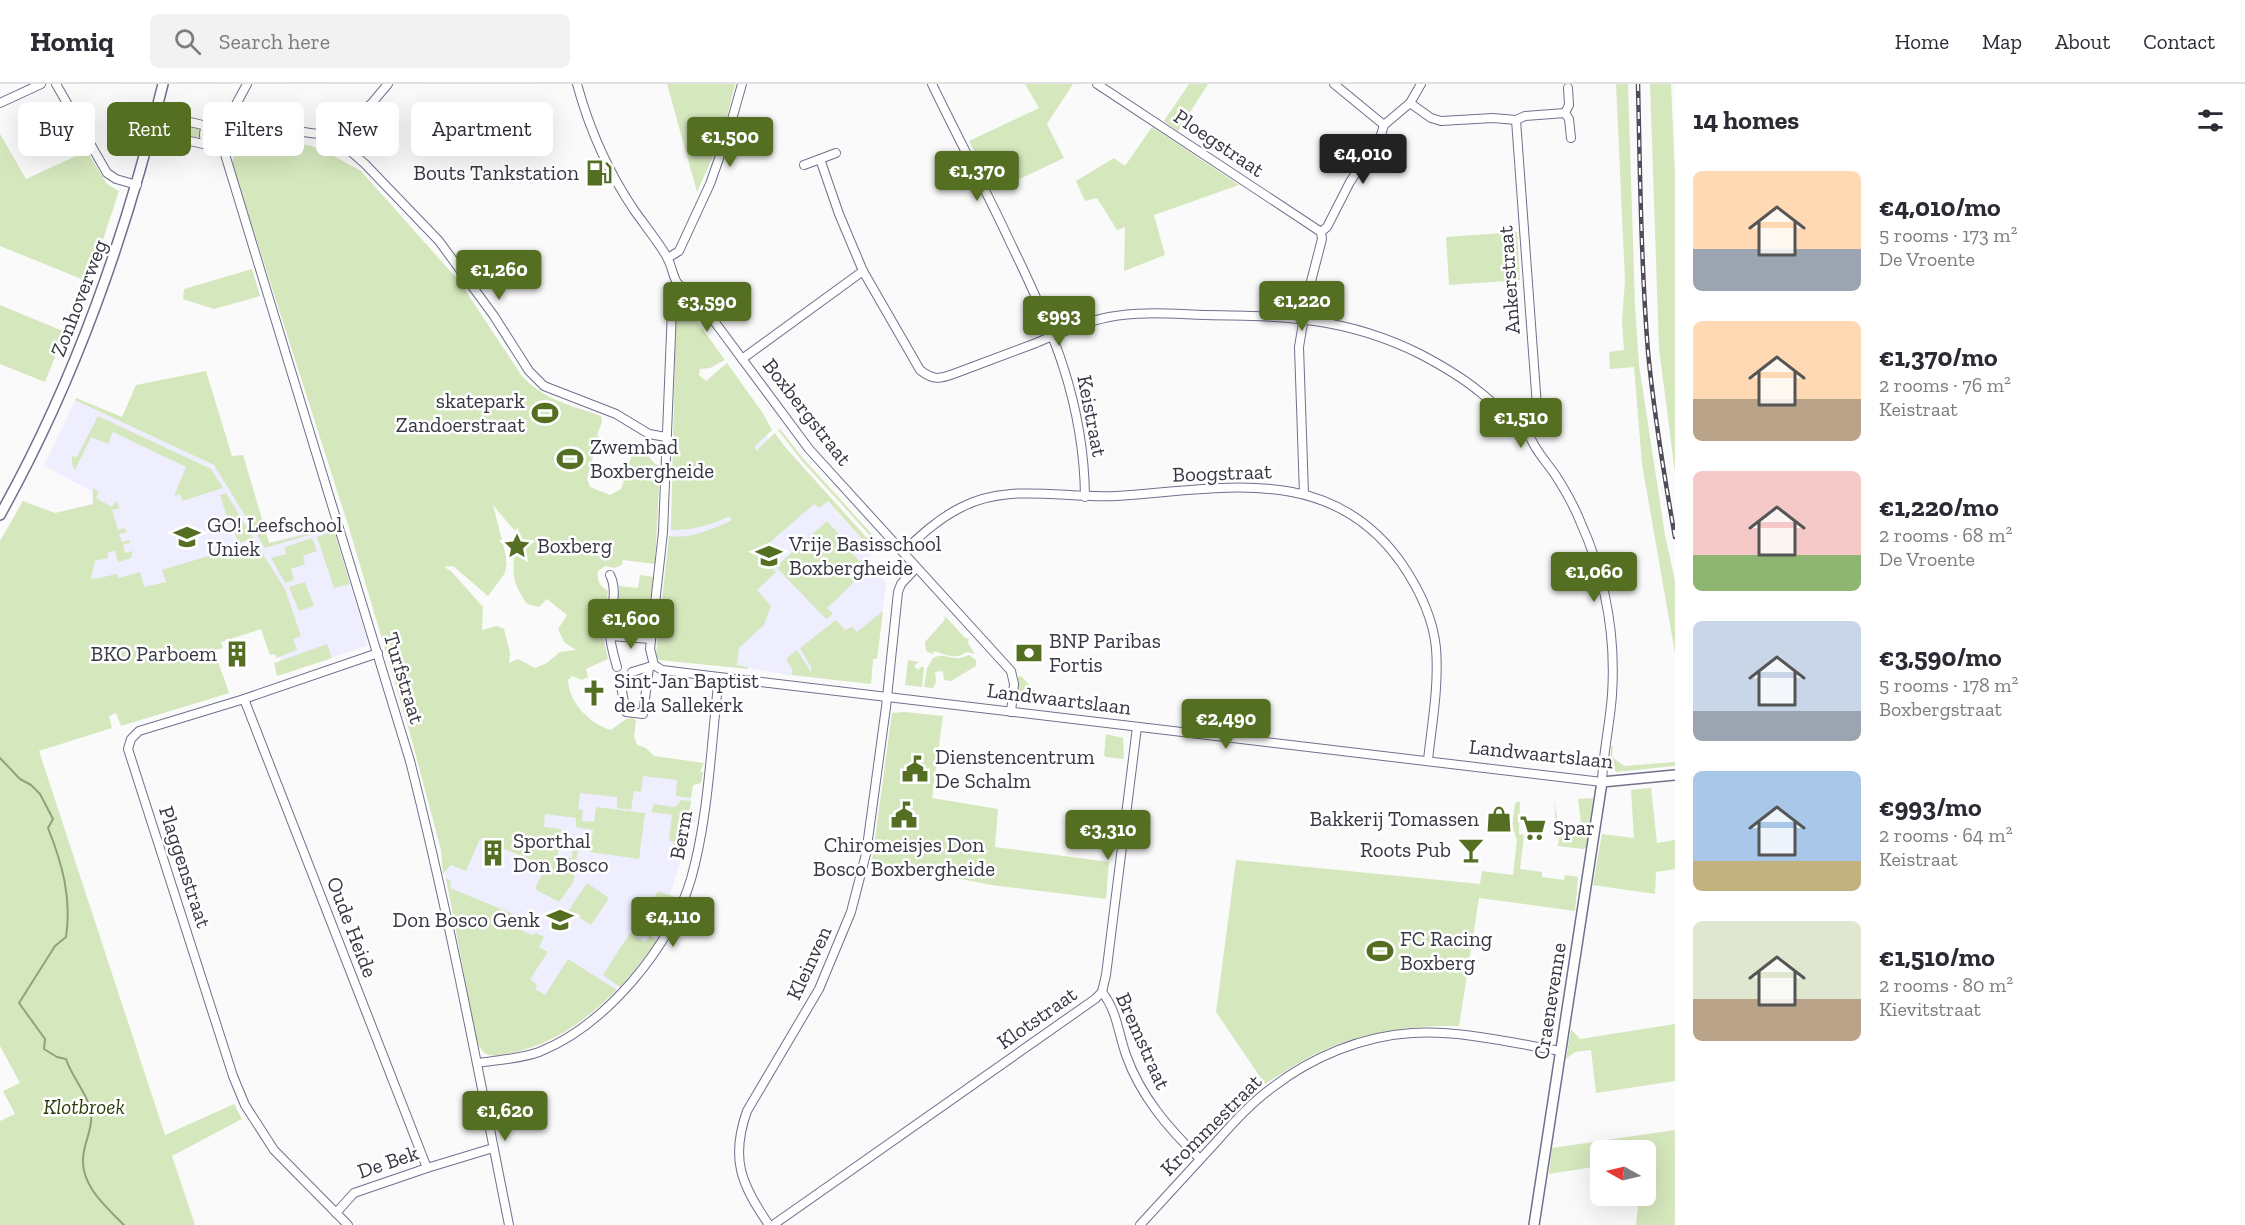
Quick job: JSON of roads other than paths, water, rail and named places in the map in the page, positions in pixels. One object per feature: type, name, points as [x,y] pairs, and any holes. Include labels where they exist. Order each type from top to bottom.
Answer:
[{"type":"street","points":[[0,103],[41,84]]},
{"type":"street","points":[[56,84],[108,173],[136,185]]},
{"type":"street","name":"Zonhoverweg","points":[[159,102],[164,84]]},
{"type":"street","points":[[237,102],[247,84]]},
{"type":"street","points":[[373,102],[388,84]]},
{"type":"street","name":"Boxbergstraat","points":[[577,84],[592,128],[616,179],[633,209],[668,258],[674,280],[680,288],[694,294],[809,449],[1011,671],[1014,684],[1011,712]]},
{"type":"street","points":[[668,258],[679,251],[710,184],[742,84]]},
{"type":"street","name":"Keistraat","points":[[932,84],[990,199],[1054,336],[1077,412],[1084,464],[1085,497]]},
{"type":"street","name":"Ploegstraat","points":[[1097,84],[1322,232]]},
{"type":"street","points":[[1334,84],[1384,125]]},
{"type":"street","points":[[1304,494],[1299,363],[1303,319],[1322,232],[1327,227],[1350,182],[1381,135],[1384,125],[1410,103],[1421,84]]},
{"type":"street","points":[[1565,113],[1569,105],[1568,88]]},
{"type":"street","points":[[1410,103],[1431,118],[1441,121],[1493,118],[1516,120],[1526,116],[1565,113]]},
{"type":"street","points":[[1565,113],[1569,119],[1571,138]]},
{"type":"street","name":"Ankerstraat","points":[[1516,120],[1538,420],[1529,434]]},
{"type":"street","points":[[804,165],[836,153]]},
{"type":"street","name":"Zonhoverweg","points":[[0,514],[43,431],[83,342],[127,220],[144,156]]},
{"type":"street","name":"Turfstraat","points":[[226,156],[410,761],[435,860],[509,1225]]},
{"type":"street","points":[[355,156],[438,241],[494,316],[529,371],[544,386],[616,414],[649,434],[666,437]]},
{"type":"street","points":[[820,159],[839,214],[863,271],[920,370],[929,377],[940,378],[1108,317],[1132,314],[1221,315],[1303,319],[1353,328],[1389,340],[1422,355],[1480,392],[1519,429],[1529,434],[1532,443],[1557,477],[1580,519],[1596,560],[1603,585],[1612,645],[1613,669],[1602,782]]},
{"type":"street","points":[[742,359],[863,271]]},
{"type":"street","points":[[620,681],[626,712],[643,714],[651,666],[650,649],[662,552],[672,309],[673,298],[680,288]]},
{"type":"street","name":"Boogstraat","points":[[903,552],[948,514],[976,501],[1009,494],[1085,497],[1260,487],[1304,494],[1348,513],[1383,540],[1412,578],[1422,599],[1436,644],[1437,673],[1428,760]]},
{"type":"street","name":"Kleinven","points":[[771,1225],[750,1198],[741,1174],[738,1150],[740,1129],[747,1111],[819,989],[851,912],[866,854],[898,592],[901,584],[916,568]]},
{"type":"street","points":[[610,575],[613,581],[610,636],[617,667]]},
{"type":"street","points":[[610,636],[651,639]]},
{"type":"street","name":"Plaggenstraat","points":[[348,1225],[274,1150],[245,1105],[229,1065],[128,749],[131,739],[139,731],[244,699],[378,653]]},
{"type":"street","points":[[632,672],[651,666]]},
{"type":"street","name":"Landwaartslaan","points":[[651,666],[662,670],[1602,782],[1675,775]]},
{"type":"street","name":"Berm","points":[[477,1063],[539,1052],[579,1029],[623,991],[639,974],[663,941],[682,902],[697,855],[720,677]]},
{"type":"street","name":"Oude Heide","points":[[244,699],[427,1168]]},
{"type":"street","name":"Klotstraat","points":[[771,1225],[1102,992],[1137,727]]},
{"type":"street","name":"Craenevenne","points":[[1534,1225],[1602,782]]},
{"type":"street","name":"Bremstraat","points":[[1102,992],[1111,1002],[1125,1054],[1148,1101],[1167,1125],[1200,1159]]},
{"type":"street","name":"Krommestraat","points":[[1140,1225],[1239,1118],[1272,1087],[1320,1058],[1338,1050],[1363,1042],[1411,1033],[1440,1033],[1561,1051]]},
{"type":"street","name":"De Bek","points":[[336,1213],[354,1193],[493,1148]]},
{"type":"waterway","points":[[0,758],[20,779],[40,794],[53,819],[48,828],[58,854],[67,895],[66,937],[55,946],[19,1003],[45,1039],[44,1049],[57,1057],[66,1059],[87,1100],[91,1119],[84,1151],[84,1173],[94,1192],[124,1225]]},
{"type":"railway","points":[[1638,84],[1642,252],[1648,352],[1675,537]]},
{"type":"place","name":"Bouts Tankstation","points":[[599,173]]},
{"type":"place","name":"skatepark Zandoerstraat","points":[[545,413]]},
{"type":"place","name":"Zwembad Boxbergheide","points":[[570,459]]},
{"type":"place","name":"GO! Leefschool Uniek","points":[[187,537]]},
{"type":"place","name":"Boxberg","points":[[517,546]]},
{"type":"place","name":"Vrije Basisschool Boxbergheide","points":[[769,556]]},
{"type":"place","name":"BNP Paribas Fortis","points":[[1029,653]]},
{"type":"place","name":"BKO Parboem","points":[[237,654]]},
{"type":"place","name":"Sint-Jan Baptist de la Sallekerk","points":[[594,693]]},
{"type":"place","name":"Dienstencentrum De Schalm","points":[[915,769]]},
{"type":"place","name":"Chiromeisjes Don Bosco Boxbergheide","points":[[904,815]]},
{"type":"place","name":"Bakkerij Tomassen","points":[[1499,819]]},
{"type":"place","name":"Spar","points":[[1533,828]]},
{"type":"place","name":"Roots Pub","points":[[1471,850]]},
{"type":"place","name":"Sporthal Don Bosco","points":[[493,853]]},
{"type":"place","name":"Don Bosco Genk","points":[[560,920]]},
{"type":"place","name":"FC Racing Boxberg","points":[[1380,951]]},
{"type":"park label","name":"Klotbroek","points":[[84,1107]]}]
